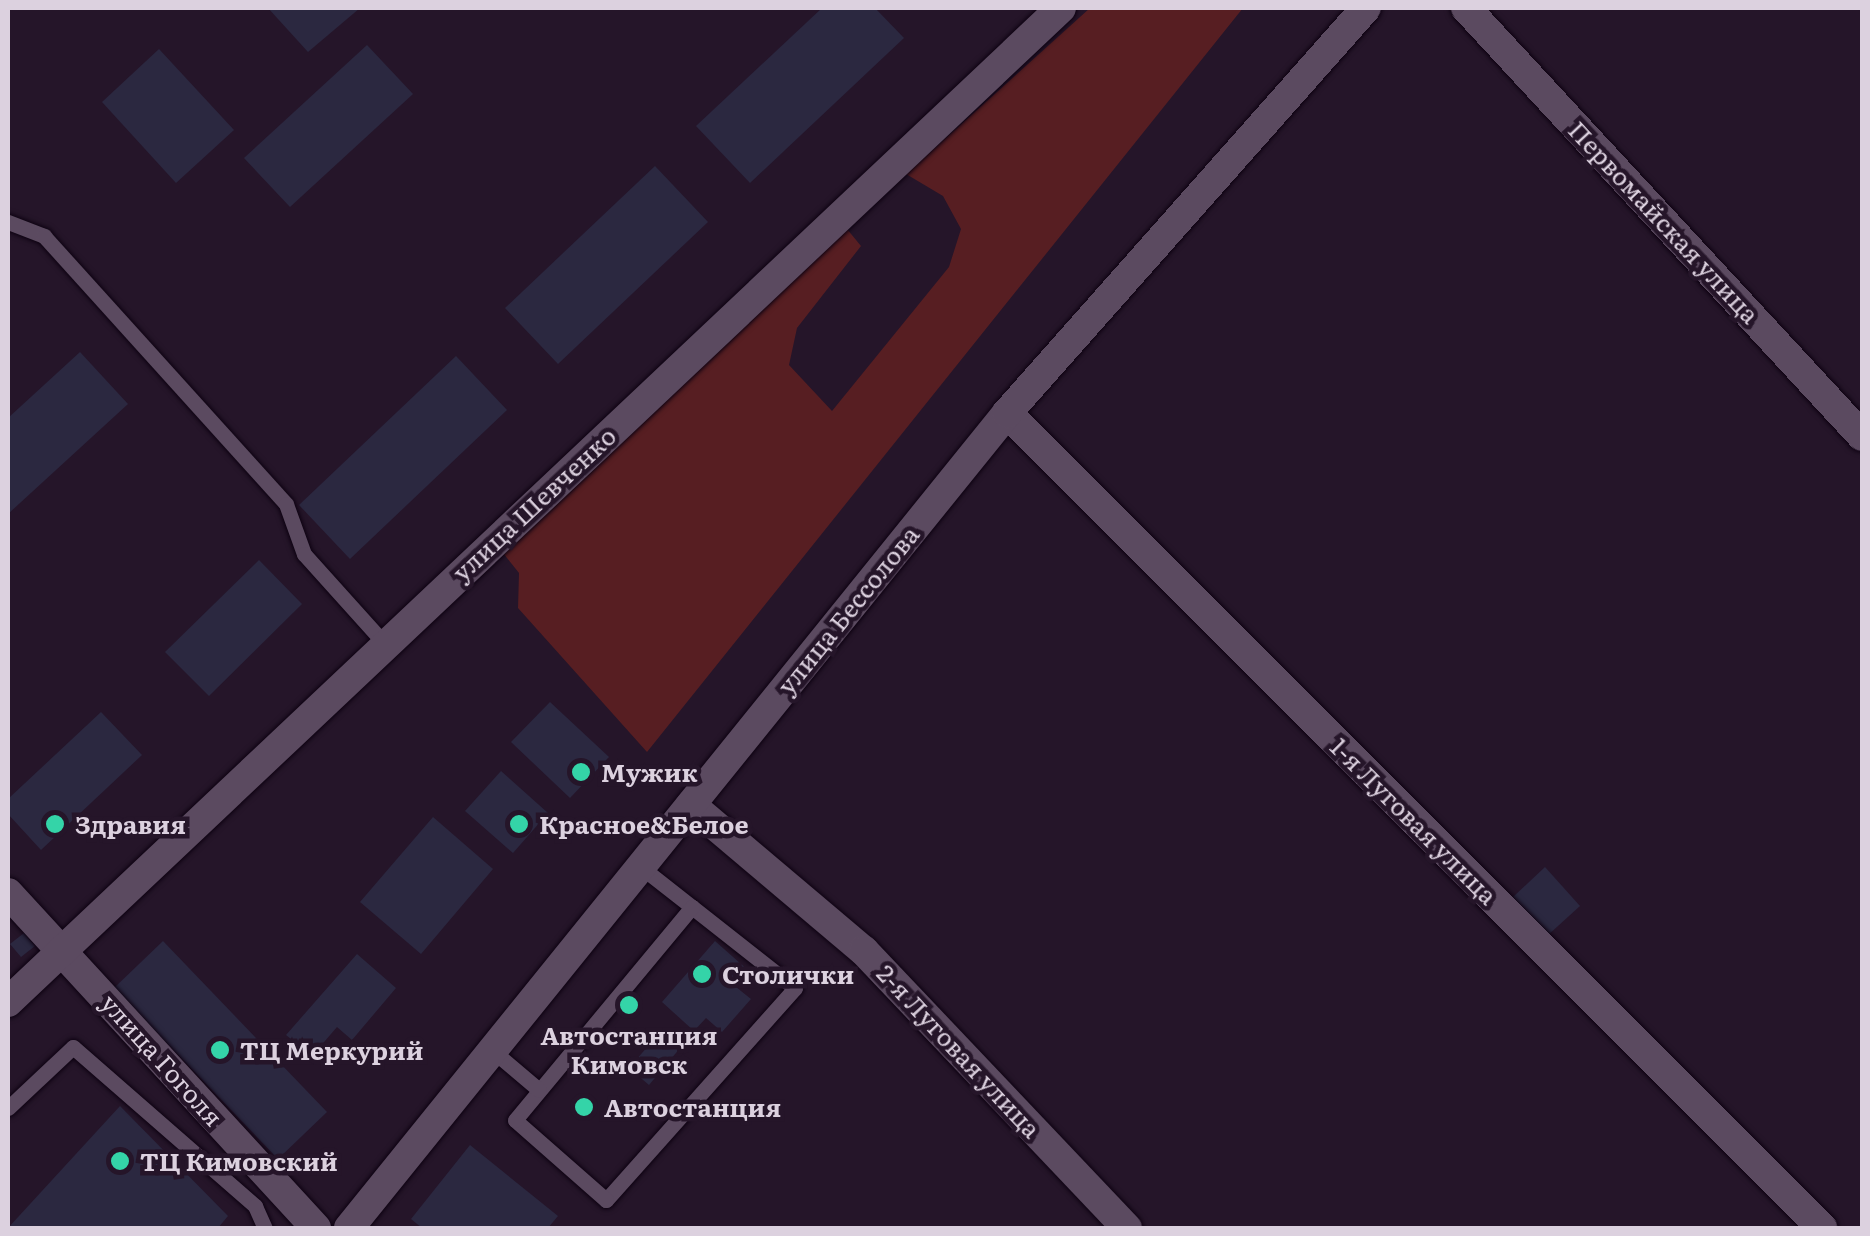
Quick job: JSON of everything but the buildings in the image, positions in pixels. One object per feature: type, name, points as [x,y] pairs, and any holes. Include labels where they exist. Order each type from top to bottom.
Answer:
[{"type":"street","name":"улица Шевченко","points":[[8,1002],[1060,8]]},
{"type":"street","name":"улица Бессолова","points":[[349,1228],[1006,412],[1366,8]]},
{"type":"street","name":"Первомайская улица","points":[[1466,8],[1862,436]]},
{"type":"street","name":"1-я Луговая улица","points":[[1006,412],[1822,1228]]},
{"type":"street","name":"2-я Луговая улица","points":[[691,805],[864,951],[1127,1228]]},
{"type":"street","name":"улица Гоголя","points":[[8,892],[316,1228]]},
{"type":"lane","points":[[8,222],[44,236],[273,490],[304,554],[385,644]]},
{"type":"lane","points":[[641,867],[692,907],[794,988],[606,1200],[515,1120],[692,907]]},
{"type":"lane","points":[[8,1108],[73,1047],[255,1206],[266,1228]]},
{"type":"lane","points":[[492,1050],[539,1090]]},
{"type":"shaded area","points":[[1090,8],[1243,8],[647,752],[518,608],[519,573],[503,553],[847,229],[861,246],[797,328],[789,365],[832,411],[949,267],[961,229],[943,196],[906,174]]},
{"type":"place","name":"Мужик","points":[[581,772]]},
{"type":"place","name":"Здравия","points":[[55,824]]},
{"type":"place","name":"Красное&Белое","points":[[519,824]]},
{"type":"place","name":"Столички","points":[[702,974]]},
{"type":"place","name":"Автостанция Кимовск","points":[[629,1005]]},
{"type":"place","name":"ТЦ Меркурий","points":[[220,1050]]},
{"type":"place","name":"Автостанция","points":[[584,1107]]},
{"type":"place","name":"ТЦ Кимовский","points":[[120,1161]]}]
